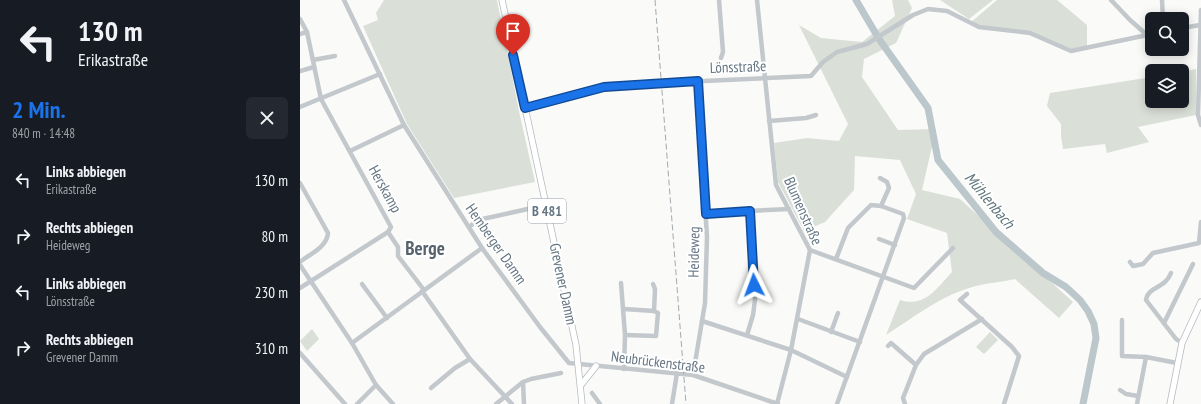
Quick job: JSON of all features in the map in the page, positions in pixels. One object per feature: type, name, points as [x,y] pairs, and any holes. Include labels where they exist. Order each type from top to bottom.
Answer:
[{"type":"main road","name":"Grevener Damm","points":[[502,0],[579,365],[582,404]]},
{"type":"main road","points":[[1170,404],[1182,343],[1199,311],[1201,302]]},
{"type":"main road","points":[[581,386],[596,366]]},
{"type":"street","name":"Hemberger Damm","points":[[344,0],[404,125],[482,248],[566,361],[579,365]]},
{"type":"street","points":[[718,0],[723,52],[721,58]]},
{"type":"street","name":"Blumenstraße","points":[[757,0],[776,186],[810,250],[798,320],[777,404]]},
{"type":"street","points":[[1111,0],[1130,20],[1145,30]]},
{"type":"street","points":[[1162,0],[1163,12]]},
{"type":"street","name":"Lönsstraße","points":[[525,108],[604,87],[811,76],[823,62],[837,52],[867,44],[922,11],[938,9],[947,11],[973,26],[1024,32],[1071,51],[1145,35]]},
{"type":"street","points":[[1201,10],[1198,115],[1201,124]]},
{"type":"street","name":"Herskamp","points":[[300,19],[307,32],[321,99],[391,225],[388,232],[312,282],[300,288]]},
{"type":"street","points":[[1189,27],[1201,25]]},
{"type":"street","points":[[300,34],[307,32]]},
{"type":"street","points":[[313,60],[335,56]]},
{"type":"street","points":[[300,71],[314,68]]},
{"type":"street","points":[[300,107],[380,74]]},
{"type":"street","name":"Heideweg","points":[[693,375],[705,303],[706,214],[698,81]]},
{"type":"street","points":[[769,121],[806,118],[816,115]]},
{"type":"street","points":[[350,151],[404,125]]},
{"type":"street","points":[[880,178],[887,182],[889,188],[881,206]]},
{"type":"street","points":[[300,183],[328,233],[324,243],[300,263],[352,344],[376,385],[393,404]]},
{"type":"street","points":[[469,227],[478,220],[546,205]]},
{"type":"street","points":[[836,259],[848,228],[871,205],[881,206],[900,213],[904,218],[884,278],[837,404]]},
{"type":"street","points":[[706,214],[789,209]]},
{"type":"street","points":[[747,335],[753,315],[755,300],[750,211]]},
{"type":"street","points":[[1130,262],[1134,266],[1143,264],[1153,253],[1199,242],[1201,222]]},
{"type":"street","points":[[388,232],[398,247],[398,256],[470,359],[512,404]]},
{"type":"street","points":[[879,240],[895,245]]},
{"type":"street","points":[[352,344],[482,248]]},
{"type":"street","points":[[810,250],[914,288],[953,248]]},
{"type":"street","points":[[1164,323],[1193,264]]},
{"type":"street","points":[[1171,273],[1168,281],[1154,289],[1146,297],[1147,303],[1176,339],[1182,343]]},
{"type":"street","points":[[621,283],[625,335],[624,369]]},
{"type":"street","points":[[362,284],[387,318]]},
{"type":"street","points":[[653,284],[655,289],[654,311]]},
{"type":"street","points":[[967,294],[960,300],[1012,347],[1019,356],[1004,404]]},
{"type":"street","points":[[624,310],[654,311],[658,313],[659,317],[656,336],[625,335]]},
{"type":"street","points":[[831,332],[838,313]]},
{"type":"street","points":[[905,404],[903,398],[916,365],[924,354],[982,319]]},
{"type":"street","points":[[798,320],[860,342]]},
{"type":"street","points":[[1122,320],[1122,356],[1146,357],[1177,363]]},
{"type":"street","points":[[702,321],[791,350],[847,377]]},
{"type":"street","points":[[888,346],[891,343],[916,365]]},
{"type":"street","points":[[300,353],[345,404]]},
{"type":"street","points":[[1137,404],[1146,357]]},
{"type":"street","points":[[431,388],[455,368],[470,359]]},
{"type":"street","name":"Neubrückenstraße","points":[[579,365],[693,375],[777,404]]},
{"type":"street","points":[[496,404],[523,382],[561,373]]},
{"type":"street","points":[[672,404],[677,373]]},
{"type":"street","points":[[523,382],[524,404]]},
{"type":"street","points":[[357,404],[376,385]]},
{"type":"street","points":[[1120,390],[1126,394],[1138,396]]},
{"type":"street","points":[[592,393],[600,404]]},
{"type":"shaded area","points":[[384,0],[497,0],[535,182],[454,198],[407,124],[363,26],[378,20],[376,13]]},
{"type":"shaded area","points":[[892,0],[908,0],[912,8],[896,43],[864,59],[862,77],[898,130],[936,129],[922,190],[960,199],[1073,302],[1059,318],[1015,279],[976,286],[952,294],[940,300],[886,335],[900,300],[909,302],[923,299],[936,290],[952,272],[947,233],[907,219],[916,194],[900,160],[855,156],[854,190],[825,222],[804,231],[778,182],[774,143],[807,138],[839,141],[848,124],[799,25],[821,38],[862,42],[895,16]]},
{"type":"shaded area","points":[[940,0],[993,0],[969,19]]},
{"type":"shaded area","points":[[997,0],[1057,0],[1087,25],[1087,46],[1071,49],[1031,33],[980,27],[970,23]]},
{"type":"shaded area","points":[[1196,69],[1196,115],[1138,127],[1149,142],[1107,153],[1105,144],[1063,149],[1061,124],[1047,106],[1050,93],[1145,78],[1145,108],[1189,108],[1189,70]]},
{"type":"shaded area","points":[[312,329],[319,339],[307,351],[300,341]]},
{"type":"shaded area","points":[[990,332],[998,340],[984,354],[976,347]]},
{"type":"waterway","name":"Mühlenbach","points":[[856,0],[879,39],[928,108],[938,160],[996,232],[1043,273],[1066,287],[1080,300],[1088,311],[1094,324],[1096,338],[1083,404]]},
{"type":"railway","points":[[655,0],[686,404]]},
{"type":"district","name":"Berge","points":[[425,248]]},
{"type":"route","points":[[513,55],[525,108],[604,87],[698,81],[706,214],[750,211],[754,285]]}]
